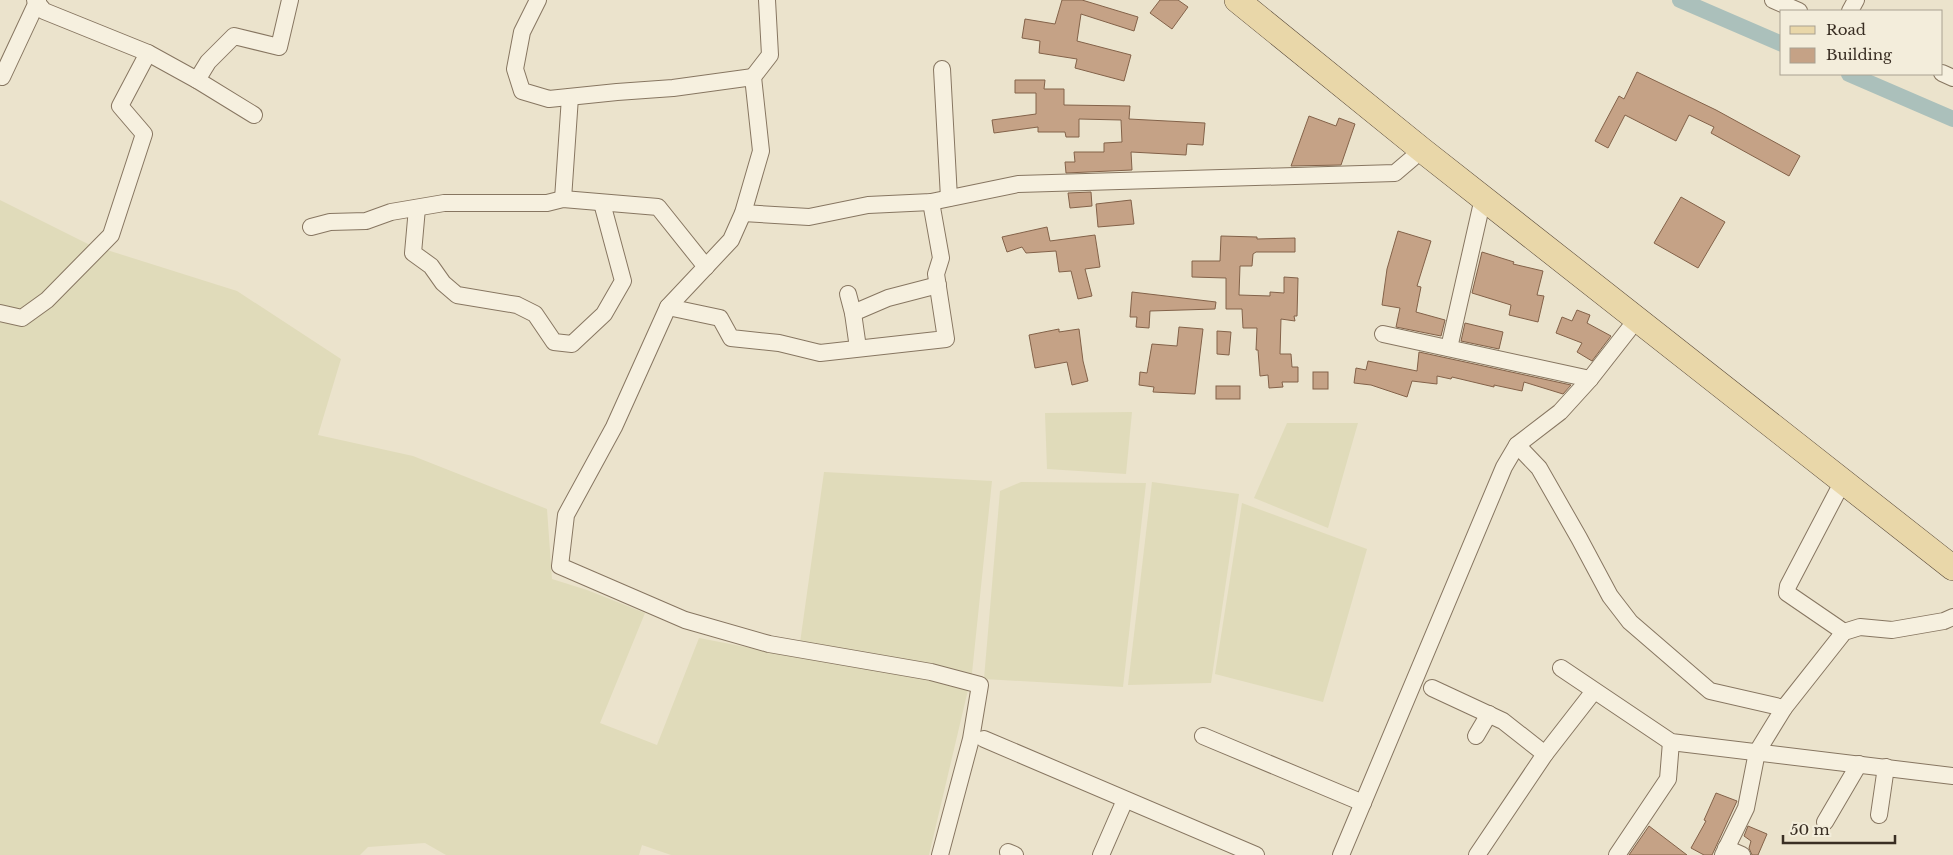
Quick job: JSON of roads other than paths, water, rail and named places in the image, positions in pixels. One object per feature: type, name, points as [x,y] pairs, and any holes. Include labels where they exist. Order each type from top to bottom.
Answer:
[{"type":"main road","points":[[1237,0],[1422,150],[1953,568]]},
{"type":"street","points":[[197,80],[208,62],[234,36],[279,48],[290,0]]},
{"type":"street","points":[[538,0],[522,32],[515,69],[522,91],[549,99],[673,88],[753,77]]},
{"type":"street","points":[[767,0],[770,55],[753,77],[761,151],[744,213],[730,240],[668,307],[614,427],[566,515],[560,566],[686,620],[769,644],[931,672],[980,685],[970,739],[941,847],[955,855]]},
{"type":"street","points":[[1773,0],[1797,10]]},
{"type":"street","points":[[2,76],[36,1],[44,11],[148,53],[254,115]]},
{"type":"street","points":[[0,314],[22,318],[47,300],[111,235],[144,134],[120,106],[148,53]]},
{"type":"street","points":[[942,69],[949,198]]},
{"type":"street","points":[[564,199],[570,97]]},
{"type":"street","points":[[744,213],[808,217],[868,205],[931,202],[1018,184],[1395,173],[1422,150]]},
{"type":"street","points":[[1449,348],[1483,198]]},
{"type":"street","points":[[311,227],[330,222],[366,221],[391,212],[444,203],[547,203],[564,199],[658,207],[706,267]]},
{"type":"street","points":[[668,307],[720,318],[731,338],[779,343],[820,352],[946,339],[936,274],[940,258],[931,202]]},
{"type":"street","points":[[417,208],[413,253],[431,266],[443,283],[457,295],[517,305],[535,314],[554,342],[572,344],[604,314],[623,281],[602,203]]},
{"type":"street","points":[[853,313],[888,298],[938,286]]},
{"type":"street","points":[[848,294],[858,348]]},
{"type":"street","points":[[1341,855],[1500,476],[1517,445],[1560,412],[1590,379],[1637,319]]},
{"type":"street","points":[[1383,334],[1590,379]]},
{"type":"street","points":[[1517,445],[1539,468],[1610,596],[1630,622],[1710,691],[1784,708]]},
{"type":"street","points":[[1843,481],[1786,592],[1844,632]]},
{"type":"street","points":[[1742,855],[1725,852],[1746,808],[1757,752],[1784,708],[1844,632],[1860,627],[1892,630],[1944,621],[1953,617]]},
{"type":"street","points":[[1561,668],[1671,742],[1953,776]]},
{"type":"street","points":[[1432,688],[1503,721],[1546,754]]},
{"type":"street","points":[[1477,855],[1546,754],[1594,691]]},
{"type":"street","points":[[1476,736],[1489,714]]},
{"type":"street","points":[[1203,736],[1363,803]]},
{"type":"street","points":[[984,739],[1256,855]]},
{"type":"street","points":[[1617,855],[1668,779],[1671,742]]},
{"type":"street","points":[[1825,822],[1859,764]]},
{"type":"street","points":[[1879,815],[1886,768]]},
{"type":"street","points":[[1101,855],[1125,800]]},
{"type":"waterway","points":[[1680,0],[1780,43]]},
{"type":"waterway","points":[[1851,75],[1953,119]]}]
